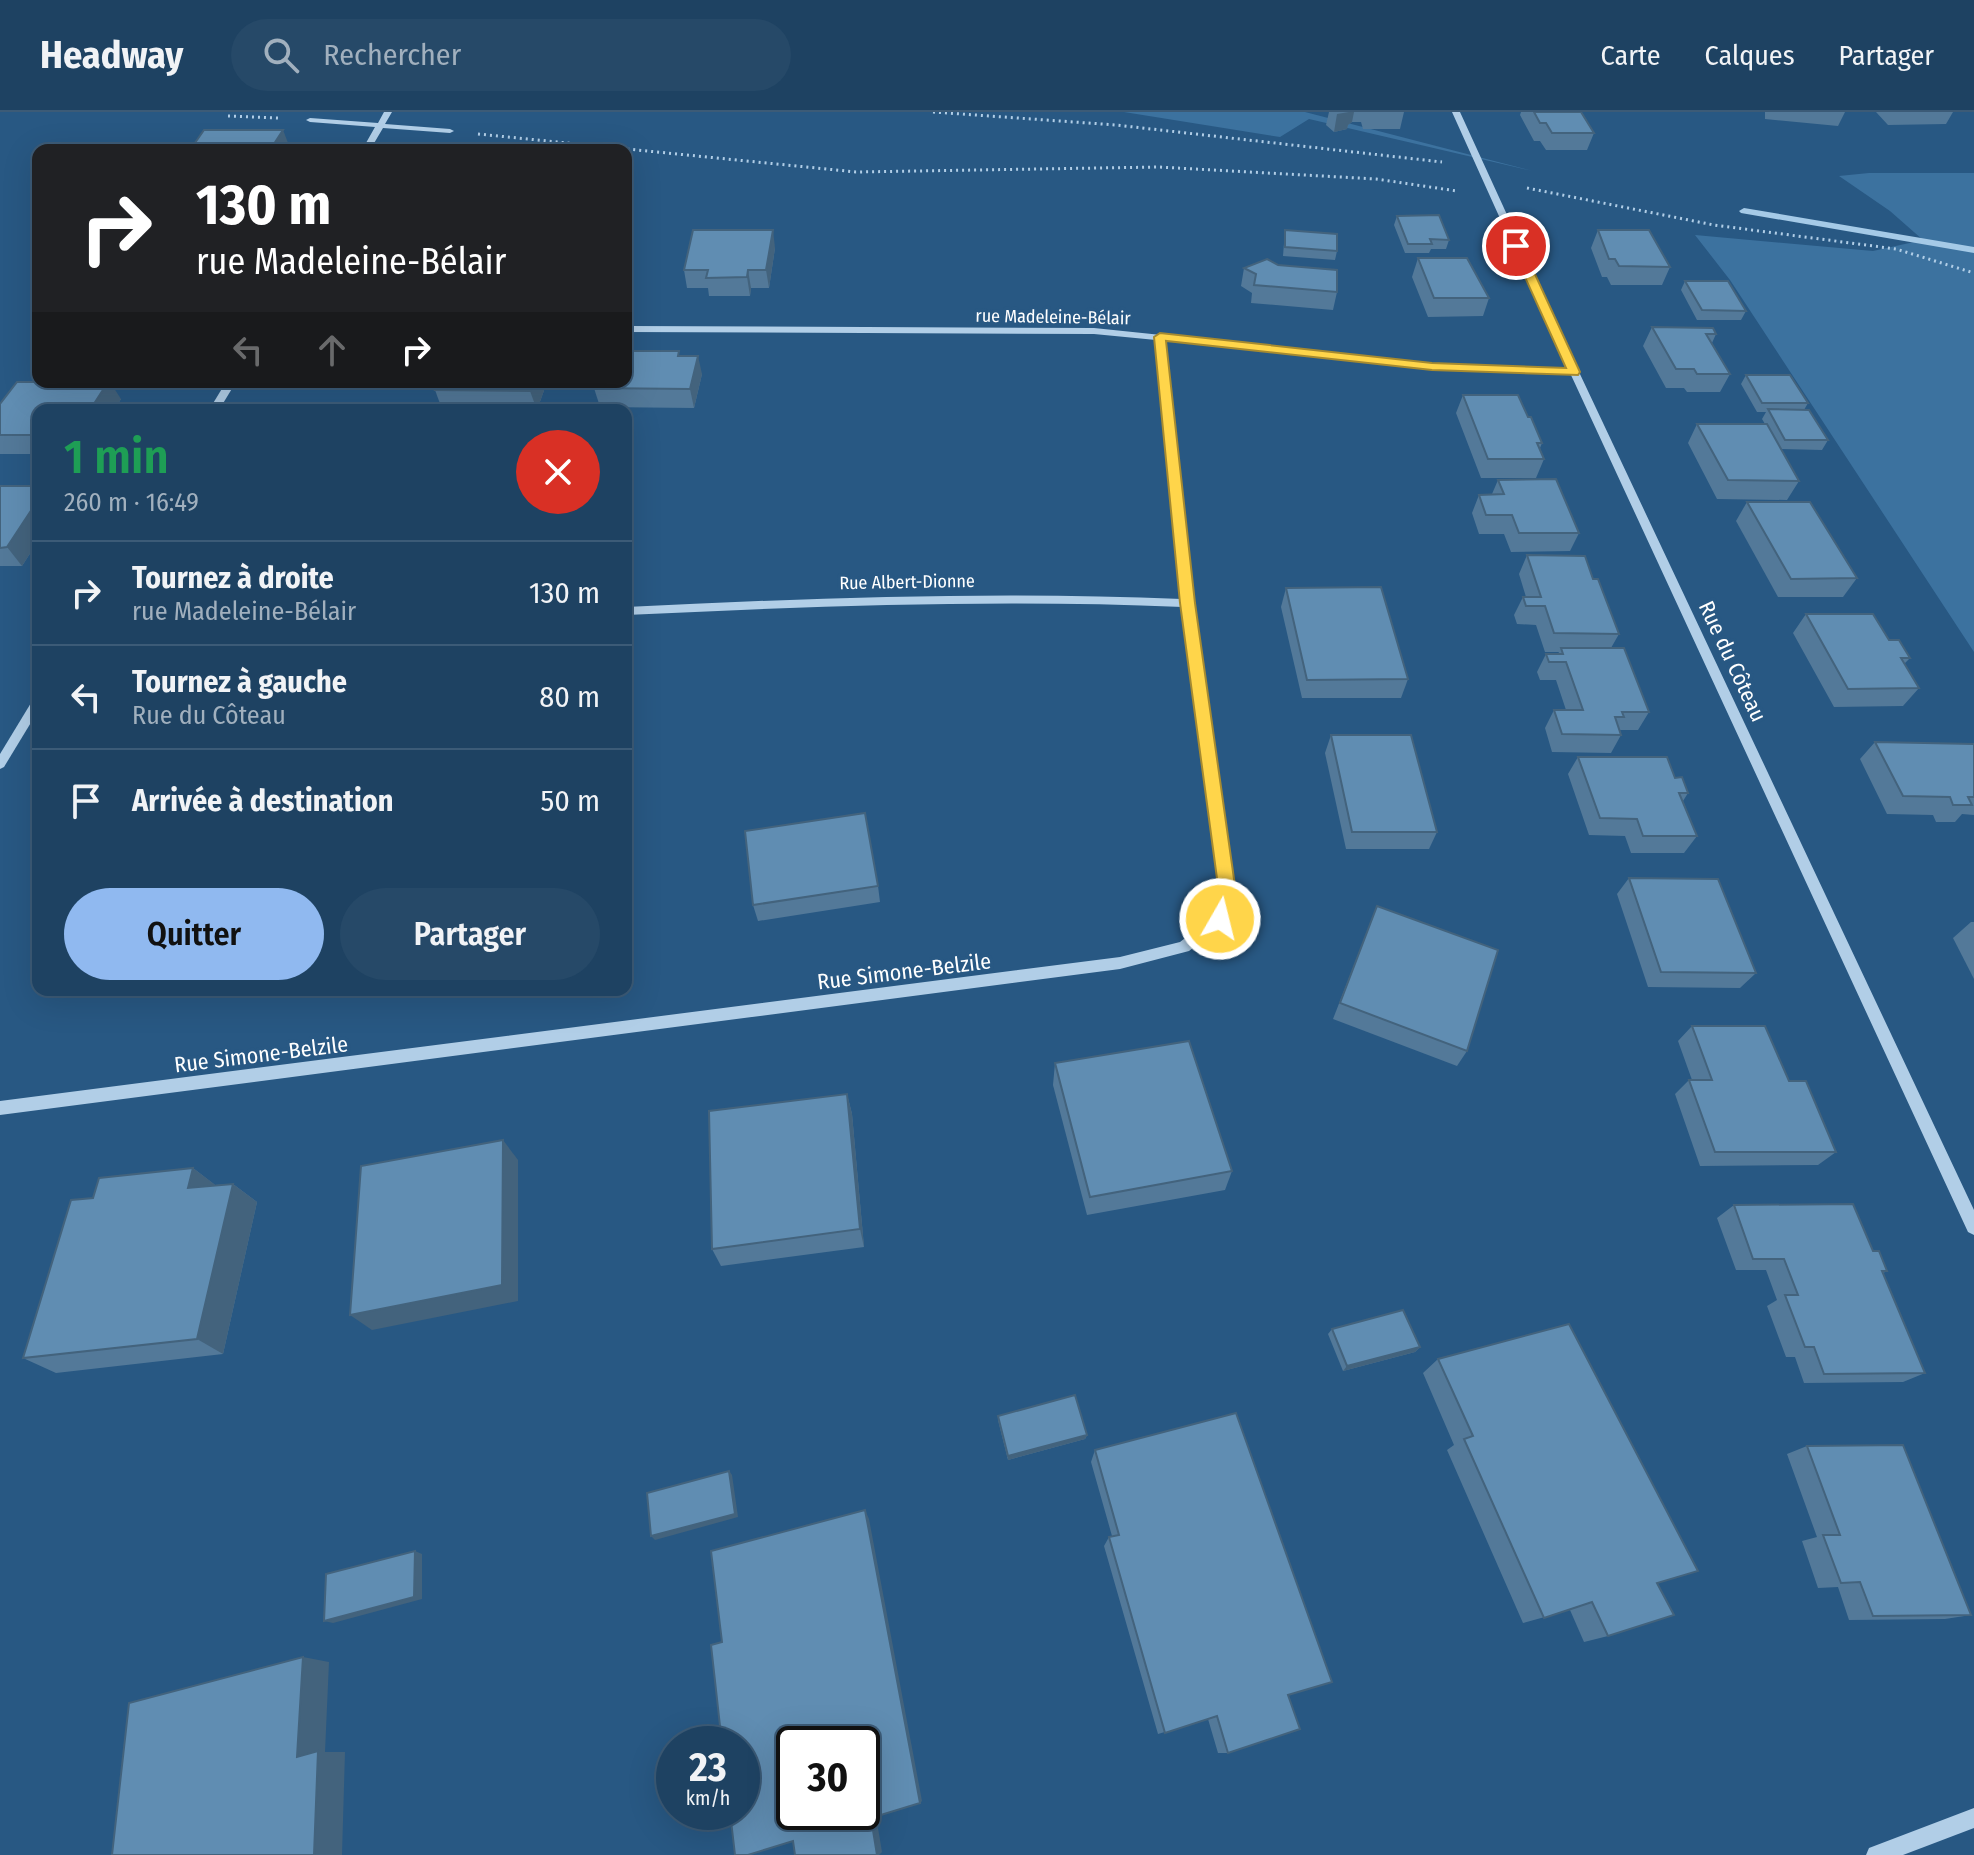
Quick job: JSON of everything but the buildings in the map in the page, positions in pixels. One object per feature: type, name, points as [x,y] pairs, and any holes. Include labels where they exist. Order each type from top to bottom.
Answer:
[{"type":"street","points":[[369,144],[388,112]]},
{"type":"street","name":"Rue du Côteau","points":[[1456,112],[1574,372],[1974,1227]]},
{"type":"street","points":[[310,120],[450,131]]},
{"type":"street","name":"rue Madeleine-Bélair","points":[[632,329],[1094,331],[1432,366],[1574,372]]},
{"type":"street","name":"Rue Simone-Belzile","points":[[0,1108],[1104,965],[1184,947],[1220,919],[1226,886],[1188,603],[1160,337]]},
{"type":"street","name":"Rue Albert-Dionne","points":[[632,611],[858,600],[1124,600],[1188,603]]},
{"type":"street","points":[[0,764],[32,711]]},
{"type":"street","points":[[1876,1855],[1974,1818]]},
{"type":"path","points":[[933,112],[1116,125],[1457,163],[1537,191],[1714,225],[1896,249],[1974,273]]},
{"type":"path","points":[[228,116],[283,118]]},
{"type":"path","points":[[450,131],[579,144]]},
{"type":"path","points":[[632,149],[856,172],[1159,167],[1376,179],[1493,196]]},
{"type":"shaded area","points":[[1124,112],[1305,112],[1533,171],[1309,119],[1280,137]]},
{"type":"shaded area","points":[[1974,173],[1974,652],[1730,280],[1695,235],[1873,251],[1923,240],[1890,211],[1839,176]]},
{"type":"waterway","points":[[1744,211],[1974,250]]},
{"type":"route","points":[[1220,919],[1226,886],[1188,603],[1160,337],[1432,366],[1574,372],[1516,246]]}]
